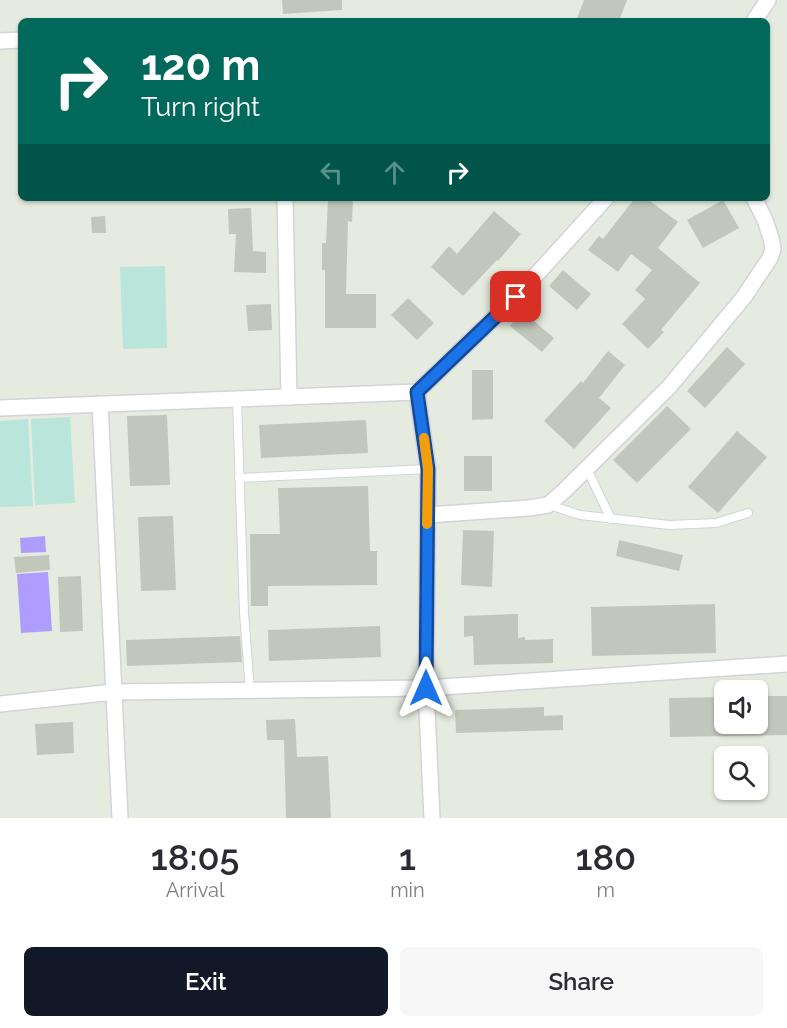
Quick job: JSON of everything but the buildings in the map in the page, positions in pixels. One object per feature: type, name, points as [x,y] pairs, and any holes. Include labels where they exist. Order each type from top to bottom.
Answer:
[{"type":"street","points":[[756,18],[768,0]]},
{"type":"street","points":[[0,41],[18,40]]},
{"type":"street","points":[[285,201],[289,397]]},
{"type":"street","points":[[0,408],[417,392],[516,297],[603,201]]},
{"type":"street","points":[[428,515],[548,505],[587,469],[669,387],[744,297],[770,258],[773,249],[771,238],[756,201]]},
{"type":"street","points":[[417,392],[428,469],[426,688],[432,818]]},
{"type":"street","points":[[100,404],[120,818]]},
{"type":"street","points":[[0,704],[114,692],[426,688],[787,664]]},
{"type":"lane","points":[[237,400],[244,613],[250,691]]},
{"type":"lane","points":[[239,478],[428,469]]},
{"type":"lane","points":[[587,469],[611,519]]},
{"type":"lane","points":[[548,505],[579,514],[669,525],[716,523],[748,513]]},
{"type":"shaded area","points":[[165,266],[167,348],[123,349],[120,267]]},
{"type":"shaded area","points":[[70,417],[75,503],[35,505],[31,419]]},
{"type":"shaded area","points":[[28,419],[33,506],[0,507],[0,421]]},
{"type":"shaded area","points":[[45,536],[46,552],[21,553],[20,538]]},
{"type":"shaded area","points":[[48,572],[52,631],[21,633],[17,574]]},
{"type":"slow traffic","points":[[424,438],[428,469],[427,524]]},
{"type":"route","points":[[426,688],[428,469],[417,392],[516,297]]}]
